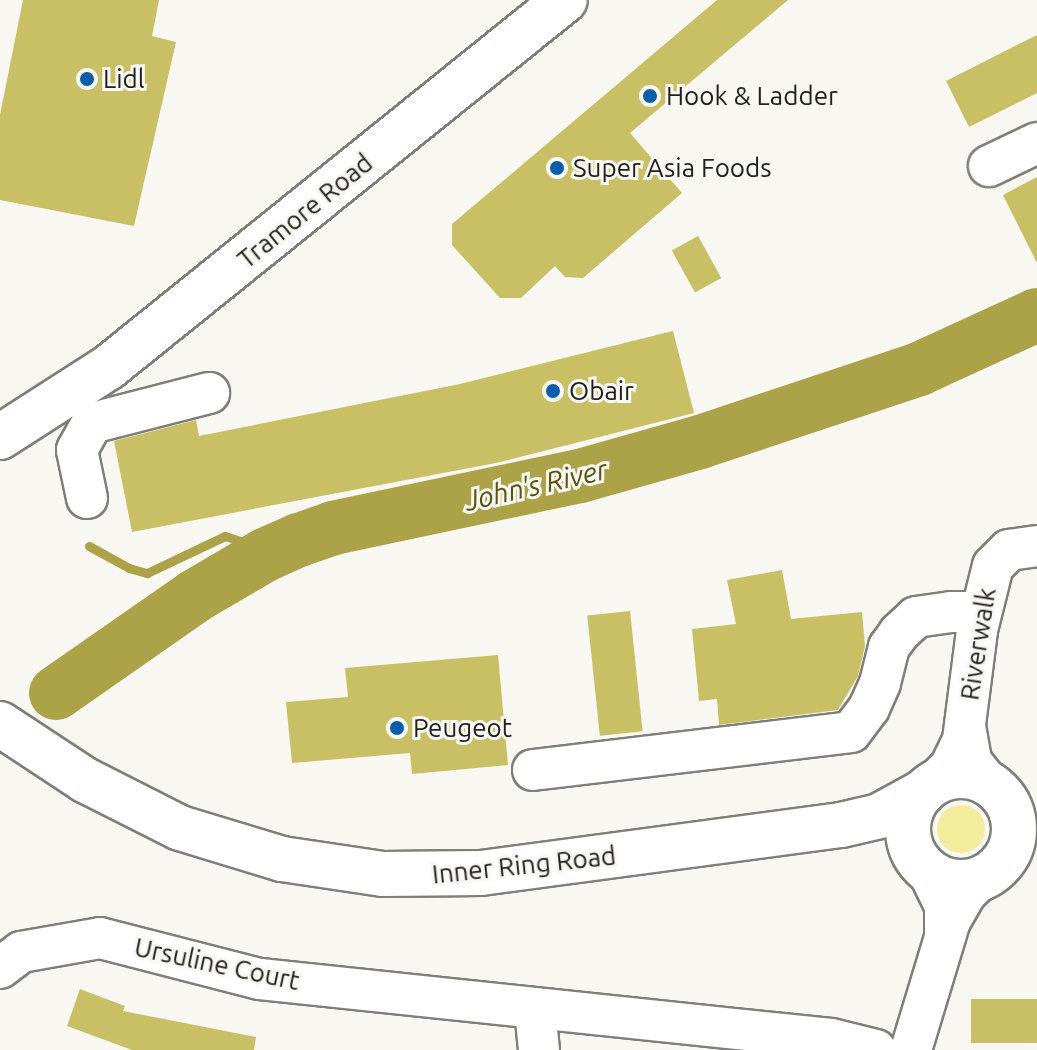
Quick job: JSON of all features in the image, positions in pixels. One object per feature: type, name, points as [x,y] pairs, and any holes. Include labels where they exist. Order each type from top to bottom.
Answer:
[{"type":"main road","name":"Tramore Road","points":[[0,437],[39,415],[109,367],[565,0]]},
{"type":"main road","name":"Tramore Road","points":[[0,460],[39,415]]},
{"type":"main road","name":"Inner Ring Road","points":[[7,726],[116,798],[180,828],[282,859],[383,874],[429,876],[496,871],[841,825],[879,816],[928,788]]},
{"type":"main road","points":[[987,876],[1002,864],[1013,840],[1011,806],[963,776],[928,788],[909,818],[908,833],[923,866],[955,882],[987,876],[1037,856]]},
{"type":"main road","name":"Inner Ring Road","points":[[841,825],[866,829],[888,839],[923,866]]},
{"type":"street","points":[[989,166],[1037,143]]},
{"type":"street","points":[[87,498],[77,450],[92,423],[209,393]]},
{"type":"street","name":"Riverwalk","points":[[965,726],[980,612],[993,566],[1009,550],[1037,546]]},
{"type":"street","points":[[533,770],[851,732],[869,708],[880,683],[889,647],[916,617],[980,612]]},
{"type":"street","points":[[928,788],[955,758],[965,726]]},
{"type":"street","points":[[965,726],[971,761],[1011,806]]},
{"type":"street","points":[[923,866],[945,906],[945,936]]},
{"type":"street","points":[[911,1050],[945,936],[961,900],[987,876]]},
{"type":"street","name":"Ursuline Court","points":[[0,968],[21,952],[100,938],[260,979],[831,1039],[876,1050]]},
{"type":"street","points":[[535,1010],[539,1050]]},
{"type":"shaded area","points":[[961,805],[978,812],[985,829],[978,846],[961,853],[944,846],[937,829],[944,812]]},
{"type":"building","name":"Lidl","points":[[23,0],[159,0],[152,36],[176,42],[134,226],[0,200],[0,115]]},
{"type":"building","points":[[717,0],[788,0],[630,133],[682,193],[583,278],[565,277],[555,266],[521,298],[500,298],[452,245],[452,224]]},
{"type":"building","points":[[1037,35],[1037,93],[969,127],[946,81]]},
{"type":"building","points":[[1037,177],[1037,263],[1003,195]]},
{"type":"building","points":[[698,236],[721,278],[695,293],[672,251]]},
{"type":"building","points":[[673,331],[694,413],[496,463],[132,532],[114,441],[196,420],[199,436],[460,384]]},
{"type":"building","points":[[782,570],[791,619],[862,612],[865,646],[858,676],[838,710],[719,725],[717,699],[699,701],[692,629],[736,624],[727,580]]},
{"type":"building","points":[[630,611],[643,731],[600,736],[587,615]]},
{"type":"building","name":"Peugeot","points":[[498,655],[508,765],[412,774],[410,753],[292,763],[286,702],[348,697],[345,668]]},
{"type":"building","points":[[80,989],[125,1006],[123,1011],[256,1037],[254,1050],[132,1050],[67,1026]]},
{"type":"building","points":[[971,999],[1037,999],[1037,1043],[971,1043]]},
{"type":"waterway","name":"John's River","points":[[56,693],[195,596],[265,555],[299,540],[333,528],[580,476],[700,442],[919,369],[1037,315]]},
{"type":"waterway","points":[[89,546],[129,568],[147,573],[225,536],[249,544],[265,555]]},
{"type":"place","name":"Lidl","points":[[87,79]]},
{"type":"place","name":"Hook & Ladder","points":[[650,96]]},
{"type":"place","name":"Super Asia Foods","points":[[557,168]]},
{"type":"place","name":"Obair","points":[[553,391]]},
{"type":"place","name":"Peugeot","points":[[397,728]]}]
